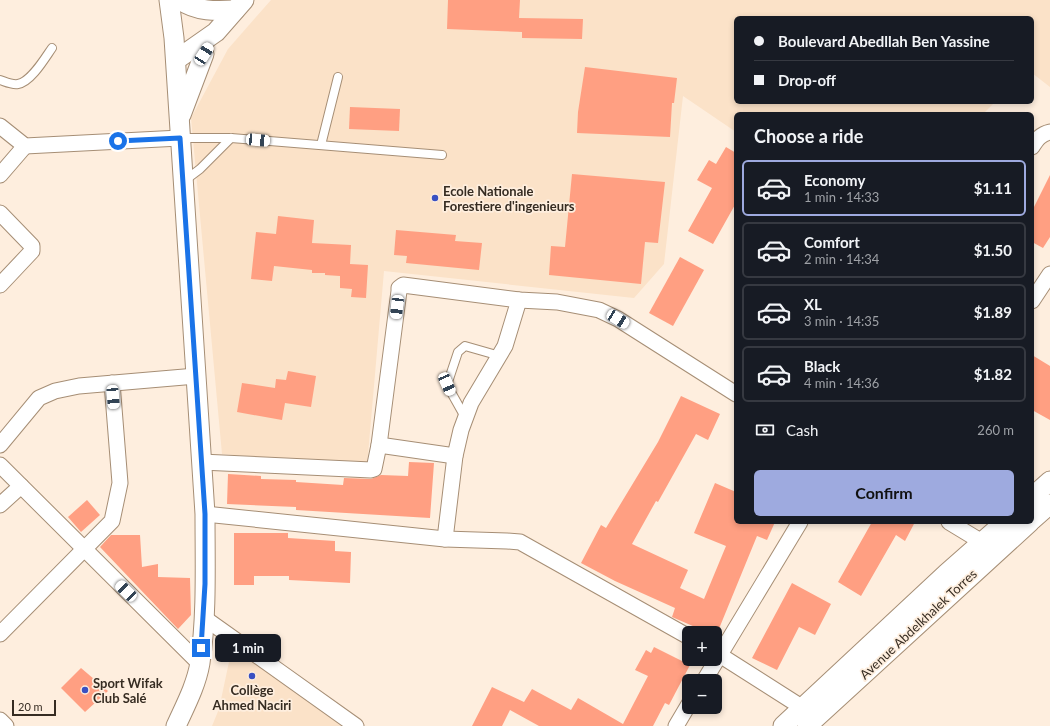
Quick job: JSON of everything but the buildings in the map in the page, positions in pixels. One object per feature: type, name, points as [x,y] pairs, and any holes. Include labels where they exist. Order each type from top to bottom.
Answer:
[{"type":"street","points":[[170,0],[176,60],[205,514],[205,584],[200,664],[193,689],[176,726]]},
{"type":"street","points":[[180,0],[194,8],[206,10],[240,5]]},
{"type":"street","points":[[180,129],[204,54],[216,32],[240,5]]},
{"type":"street","points":[[176,60],[216,32]]},
{"type":"street","points":[[177,83],[204,54]]},
{"type":"street","points":[[0,126],[26,146]]},
{"type":"street","points":[[0,175],[26,146],[180,129]]},
{"type":"street","points":[[1034,144],[1042,134],[1050,132]]},
{"type":"street","points":[[0,213],[33,248],[32,251],[0,285]]},
{"type":"street","points":[[1034,298],[1050,274]]},
{"type":"street","points":[[201,462],[371,470],[376,467],[400,288],[403,285],[519,300],[557,302],[600,310],[618,319],[734,393]]},
{"type":"street","points":[[445,538],[455,456],[465,417],[471,403],[505,346],[519,300]]},
{"type":"street","points":[[0,444],[39,398],[55,391],[79,386],[196,376]]},
{"type":"street","points":[[0,634],[112,521],[120,483],[112,383]]},
{"type":"street","points":[[379,445],[455,456]]},
{"type":"street","points":[[0,465],[200,664]]},
{"type":"street","points":[[1034,495],[1050,481]]},
{"type":"street","points":[[0,505],[21,486]]},
{"type":"street","name":"Avenue Abdelkhalek Torres","points":[[1034,518],[1050,504]]},
{"type":"street","points":[[205,514],[445,538],[520,542],[682,633]]},
{"type":"street","points":[[722,647],[799,524]]},
{"type":"street","points":[[952,524],[982,542]]},
{"type":"street","name":"Avenue Abdelkhalek Torres","points":[[805,717],[946,574],[1003,524]]},
{"type":"street","name":"Avenue Abdelkhalek Torres","points":[[783,726],[805,717],[1028,524]]},
{"type":"street","points":[[203,617],[356,726]]},
{"type":"street","points":[[722,656],[805,717]]},
{"type":"street","points":[[676,726],[683,714]]},
{"type":"street","points":[[0,720],[6,726]]},
{"type":"lane","points":[[0,80],[12,84],[23,83],[39,66],[52,48]]},
{"type":"lane","points":[[321,145],[338,78]]},
{"type":"lane","points":[[180,129],[231,138],[442,155]]},
{"type":"lane","points":[[184,182],[200,169],[231,138]]},
{"type":"lane","points":[[465,417],[447,384],[458,352],[465,346],[500,356]]},
{"type":"shaded area","name":"Ecole Nationale Forestiere d'ingenieurs","points":[[271,0],[1050,0],[1050,87],[1034,75],[1034,16],[734,16],[734,104],[993,104],[985,112],[734,112],[734,131],[683,96],[664,264],[634,298],[384,271],[367,466],[222,454],[191,118],[228,49]]},
{"type":"shaded area","name":"Collège Ahmed Naciri","points":[[233,643],[346,726],[212,726],[219,709]]},
{"type":"place","name":"Ecole Nationale Forestiere d'ingenieurs","points":[[435,198]]},
{"type":"place","name":"Collège Ahmed Naciri","points":[[252,676]]},
{"type":"place","name":"Sport Wifak Club Salé","points":[[85,690]]},
{"type":"route","points":[[118,141],[180,138],[205,514],[205,584],[201,648]]}]
